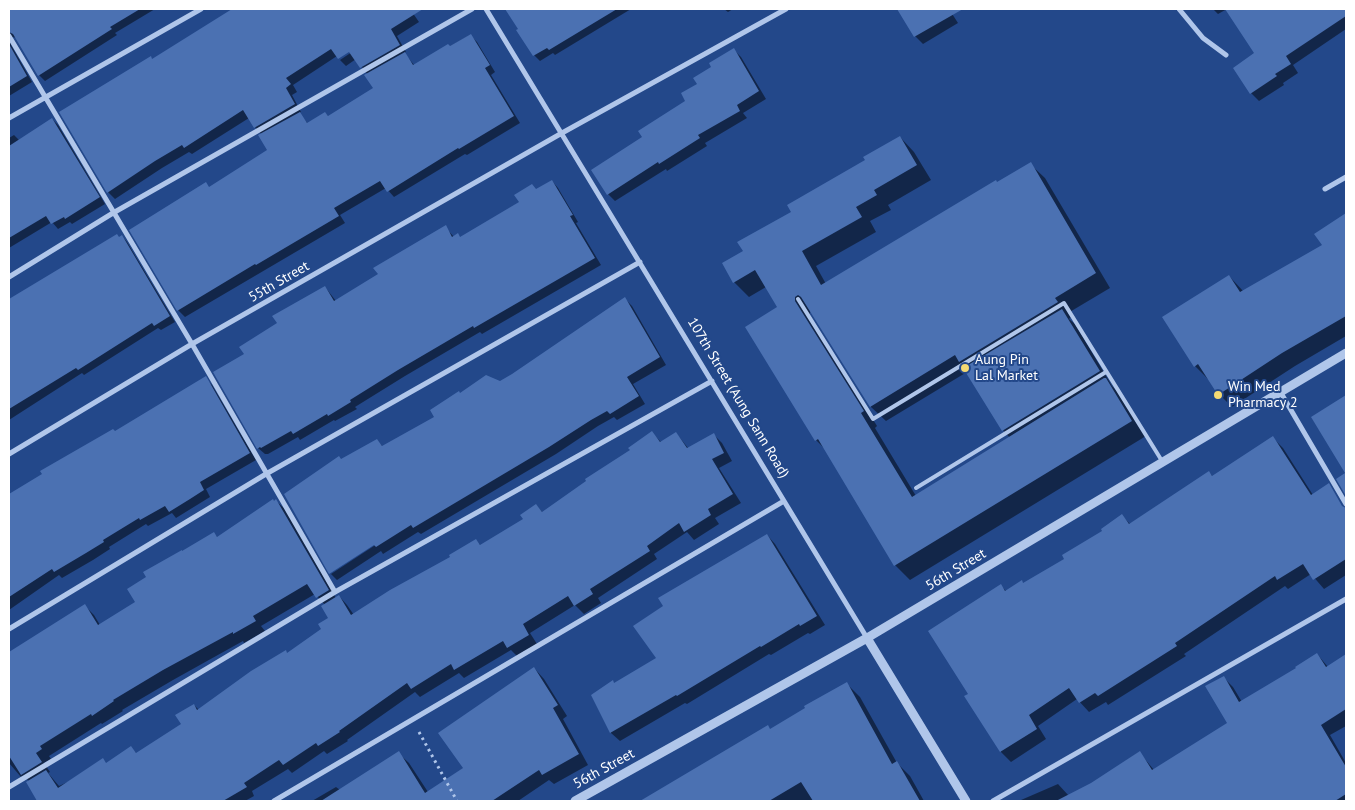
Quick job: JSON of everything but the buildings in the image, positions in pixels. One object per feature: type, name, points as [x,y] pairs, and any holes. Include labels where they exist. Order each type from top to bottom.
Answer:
[{"type":"street","points":[[9,118],[201,9]]},
{"type":"street","points":[[9,277],[113,213],[472,9]]},
{"type":"street","name":"107th Street (Aung Sann Road)","points":[[486,9],[966,801]]},
{"type":"street","points":[[1179,9],[1203,38],[1226,55]]},
{"type":"street","name":"55th Street","points":[[9,454],[192,344],[562,132],[784,10]]},
{"type":"street","points":[[9,36],[192,344],[336,592]]},
{"type":"street","points":[[1325,189],[1346,177]]},
{"type":"street","points":[[9,629],[266,474],[640,262]]},
{"type":"street","name":"56th Street","points":[[575,801],[867,638],[1346,353]]},
{"type":"street","points":[[9,787],[336,592],[712,381]]},
{"type":"street","points":[[1281,393],[1346,504]]},
{"type":"street","points":[[274,801],[784,501]]},
{"type":"street","points":[[993,801],[1346,599]]},
{"type":"lane","points":[[798,299],[873,419],[1064,303],[1163,463]]},
{"type":"lane","points":[[916,488],[1106,372]]},
{"type":"path","points":[[412,720],[458,801]]},
{"type":"place","name":"Aung Pin Lal Market","points":[[965,368]]},
{"type":"place","name":"Win Med Pharmacy 2","points":[[1218,395]]}]
